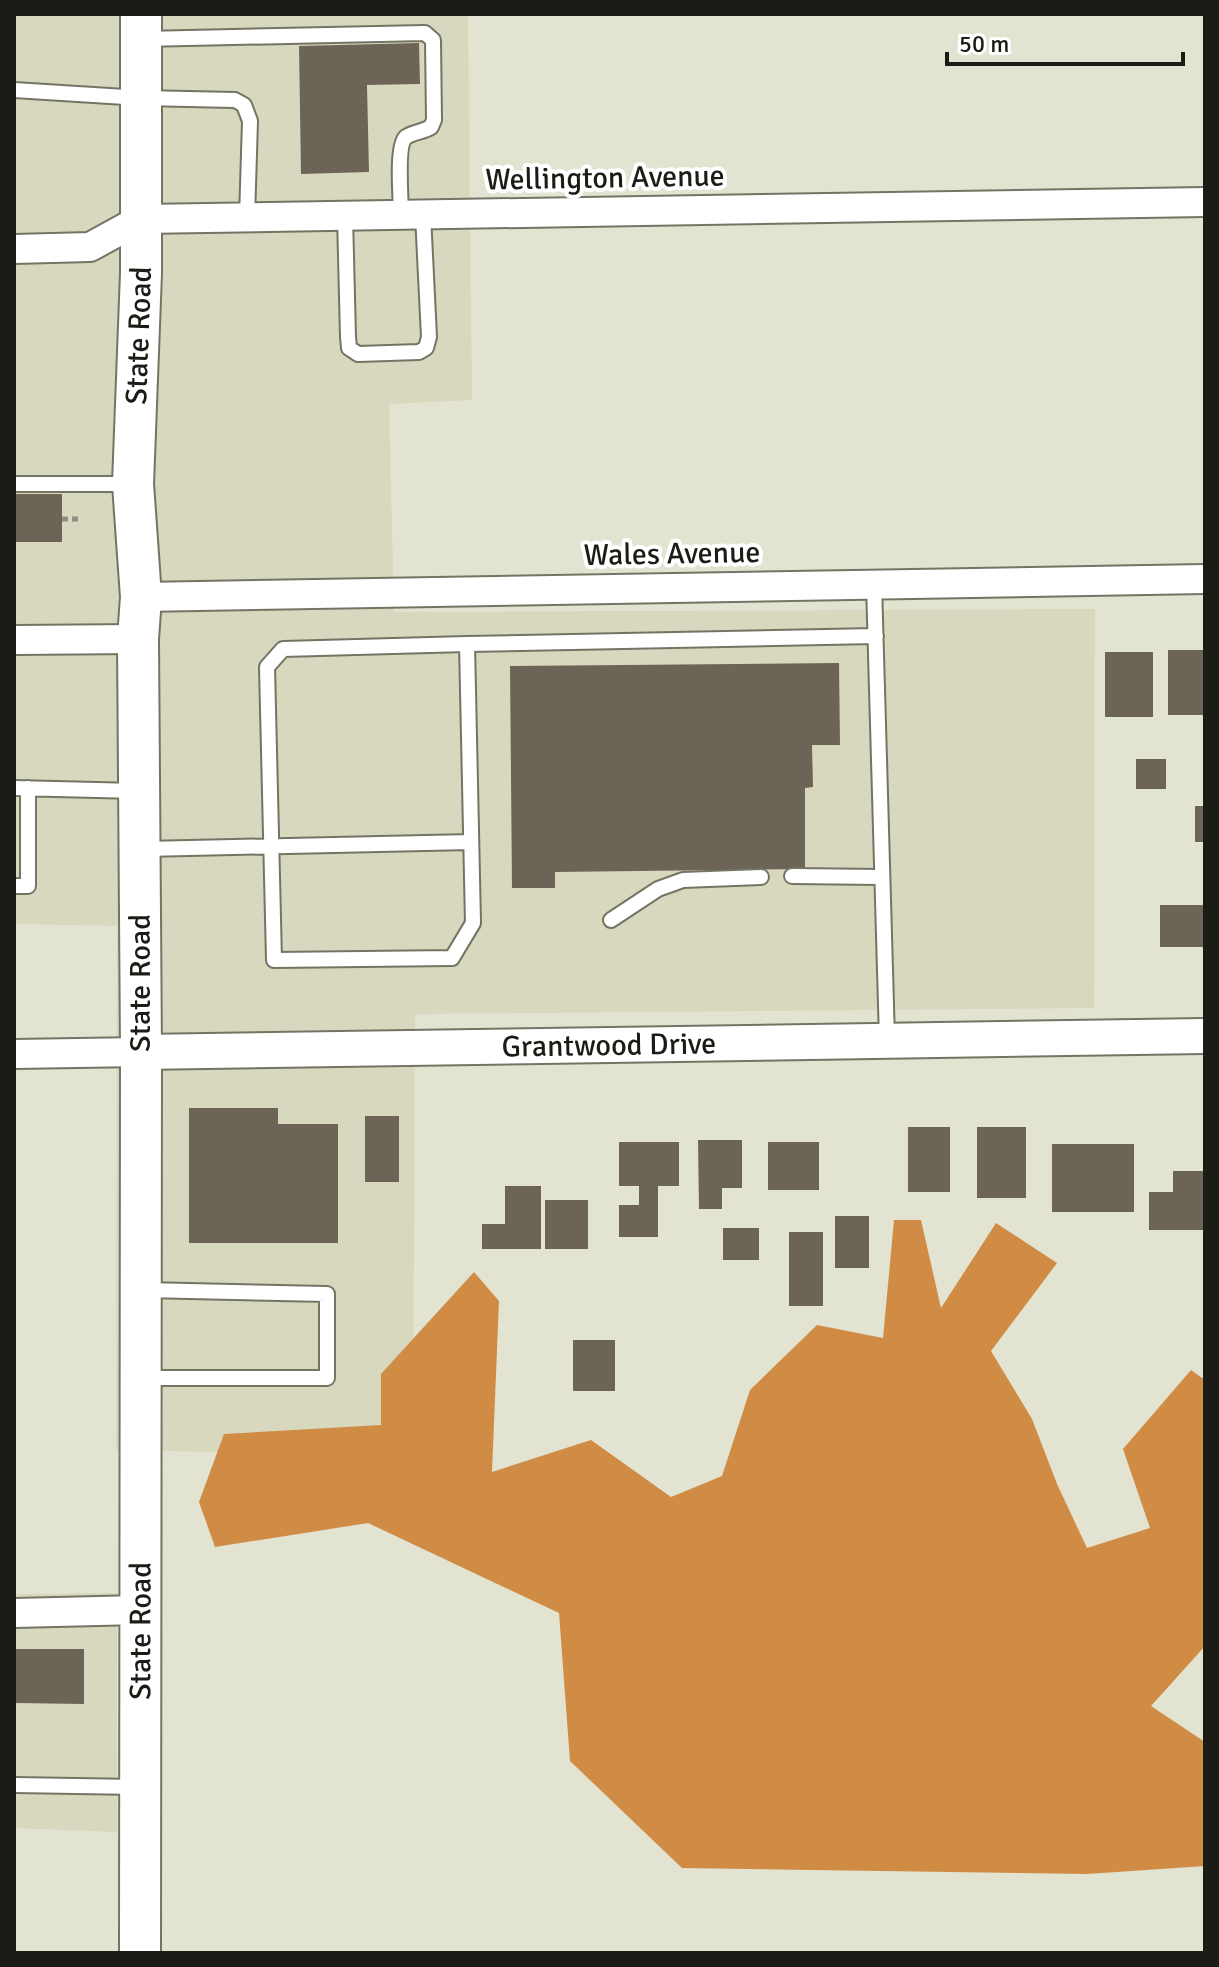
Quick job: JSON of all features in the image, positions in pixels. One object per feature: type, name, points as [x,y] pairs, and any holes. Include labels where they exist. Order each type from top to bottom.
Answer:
[{"type":"main road","name":"State Road","points":[[140,1953],[138,639],[141,597],[133,484],[141,219],[141,26]]},
{"type":"street","name":"Wellington Avenue","points":[[14,249],[90,247],[141,219],[1205,202]]},
{"type":"street","name":"Wales Avenue","points":[[141,597],[1205,579]]},
{"type":"street","points":[[14,640],[138,639]]},
{"type":"street","name":"Grantwood Drive","points":[[14,1054],[1205,1036]]},
{"type":"street","points":[[14,1613],[141,1610]]},
{"type":"lane","points":[[141,26],[425,33],[430,36],[433,40],[434,120],[431,127],[407,137],[400,154],[429,337],[426,348],[419,352],[358,354],[349,348],[345,216]]},
{"type":"lane","points":[[14,90],[235,100],[244,105],[250,121],[247,218]]},
{"type":"lane","points":[[14,484],[133,484]]},
{"type":"lane","points":[[874,584],[887,1041]]},
{"type":"lane","points":[[467,644],[473,923],[452,958],[274,960],[267,667],[283,649],[467,644],[876,636]]},
{"type":"lane","points":[[14,886],[28,886],[21,788],[139,791]]},
{"type":"lane","points":[[139,849],[471,842]]},
{"type":"lane","points":[[792,876],[881,877]]},
{"type":"lane","points":[[611,920],[658,889],[683,880],[761,877]]},
{"type":"lane","points":[[141,1290],[327,1294],[327,1378],[141,1378]]},
{"type":"lane","points":[[14,1785],[141,1787]]},
{"type":"path","points":[[62,519],[80,519]]},
{"type":"shaded area","points":[[14,14],[468,14],[472,400],[389,404],[394,612],[1095,609],[1094,1008],[415,1014],[413,1456],[116,1450],[117,926],[14,924]]},
{"type":"shaded area","points":[[894,1220],[921,1220],[941,1308],[996,1223],[1057,1263],[991,1351],[1032,1419],[1057,1484],[1087,1548],[1150,1528],[1123,1449],[1191,1370],[1205,1380],[1205,1646],[1151,1706],[1205,1742],[1205,1866],[1087,1874],[682,1868],[570,1761],[559,1613],[368,1523],[215,1547],[199,1502],[224,1434],[381,1425],[381,1374],[474,1272],[499,1301],[492,1472],[591,1440],[671,1497],[722,1476],[750,1390],[817,1325],[883,1338]]},
{"type":"shaded area","points":[[117,1593],[117,1832],[14,1828],[14,1594]]},
{"type":"building","points":[[419,43],[420,84],[367,85],[369,172],[301,174],[299,46]]},
{"type":"building","points":[[14,494],[62,494],[62,542],[14,542]]},
{"type":"building","points":[[1168,650],[1205,650],[1205,715],[1168,715]]},
{"type":"building","points":[[1105,652],[1153,652],[1153,717],[1105,717]]},
{"type":"building","points":[[839,663],[840,745],[812,745],[813,787],[805,788],[805,869],[555,872],[555,888],[512,888],[510,666]]},
{"type":"building","points":[[1136,759],[1166,759],[1166,789],[1136,789]]},
{"type":"building","points":[[1195,806],[1205,806],[1205,842],[1195,842]]},
{"type":"building","points":[[1160,905],[1205,905],[1205,947],[1160,947]]},
{"type":"building","points":[[189,1108],[278,1108],[278,1124],[338,1124],[338,1243],[189,1243]]},
{"type":"building","points":[[365,1116],[399,1116],[399,1182],[365,1182]]},
{"type":"building","points":[[908,1127],[950,1127],[950,1192],[908,1192]]},
{"type":"building","points":[[977,1127],[1026,1127],[1026,1198],[977,1198]]},
{"type":"building","points":[[698,1140],[742,1140],[742,1188],[722,1188],[722,1209],[699,1209]]},
{"type":"building","points":[[619,1142],[679,1142],[679,1186],[658,1186],[658,1237],[619,1237],[619,1205],[639,1205],[639,1186],[619,1186]]},
{"type":"building","points":[[768,1142],[819,1142],[819,1190],[768,1190]]},
{"type":"building","points":[[1052,1144],[1134,1144],[1134,1212],[1052,1212]]},
{"type":"building","points":[[1173,1171],[1205,1171],[1205,1230],[1149,1230],[1149,1192],[1173,1192]]},
{"type":"building","points":[[505,1186],[541,1186],[541,1249],[482,1249],[482,1224],[505,1224]]},
{"type":"building","points":[[545,1200],[588,1200],[588,1249],[545,1249]]},
{"type":"building","points":[[835,1216],[869,1216],[869,1268],[835,1268]]},
{"type":"building","points":[[723,1228],[759,1228],[759,1260],[723,1260]]},
{"type":"building","points":[[789,1232],[823,1232],[823,1306],[789,1306]]},
{"type":"building","points":[[573,1340],[615,1340],[615,1391],[573,1391]]},
{"type":"building","points":[[14,1649],[84,1649],[84,1704],[14,1703]]}]
